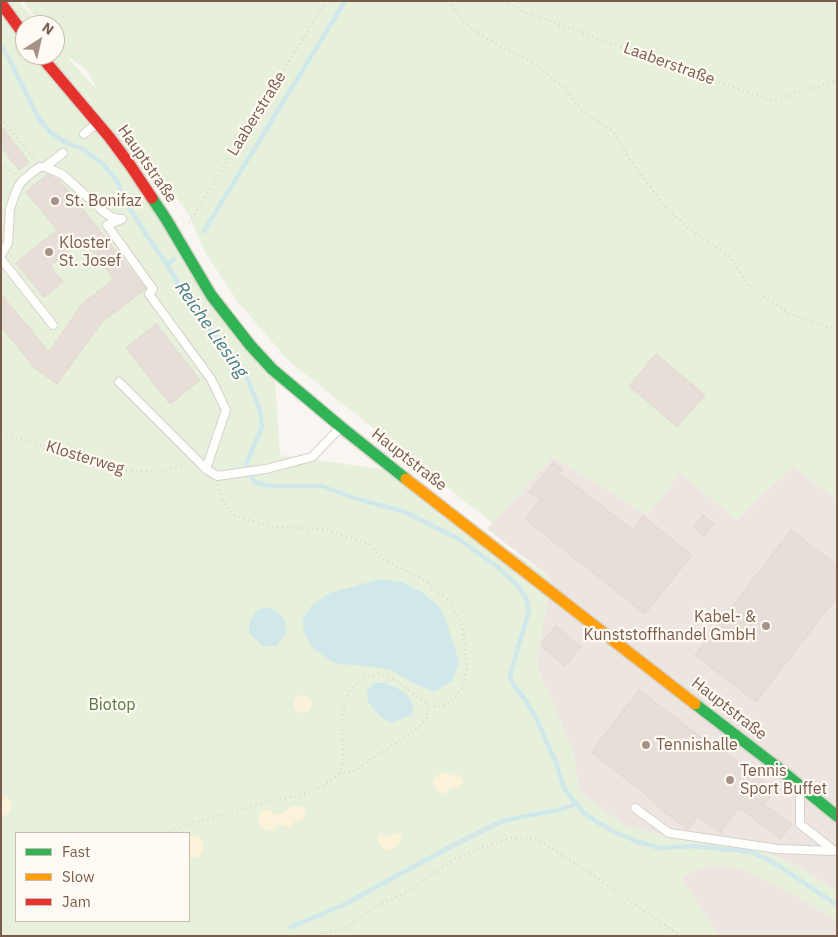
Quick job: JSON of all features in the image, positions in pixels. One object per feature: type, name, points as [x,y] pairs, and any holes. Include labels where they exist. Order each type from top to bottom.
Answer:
[{"type":"main road","points":[[1,3],[15,22]]},
{"type":"main road","name":"Hauptstraße","points":[[48,65],[130,165],[175,233],[211,295],[250,345],[272,369],[341,427],[837,816]]},
{"type":"lane","points":[[84,134],[97,123]]},
{"type":"lane","points":[[1,255],[8,243],[10,209],[18,187],[34,171],[63,153]]},
{"type":"lane","points":[[43,167],[62,174],[110,216],[117,219],[122,218],[107,225],[153,289],[149,294],[211,379],[226,410],[206,469]]},
{"type":"lane","points":[[175,233],[187,226]]},
{"type":"lane","points":[[1,259],[53,326]]},
{"type":"lane","points":[[119,382],[206,469],[220,476],[266,469],[312,457],[341,427]]},
{"type":"lane","points":[[800,786],[800,824],[835,850]]},
{"type":"lane","points":[[635,808],[669,833],[778,849],[835,850]]},
{"type":"path","name":"Laaberstraße","points":[[187,226],[326,1]]},
{"type":"path","points":[[448,1],[471,28],[498,45],[532,62],[562,86],[583,112],[613,131],[631,161],[664,206],[691,230],[729,256],[750,287],[790,314],[827,327],[837,327]]},
{"type":"path","name":"Laaberstraße","points":[[504,1],[527,14],[772,101],[837,80]]},
{"type":"path","points":[[1,118],[43,167]]},
{"type":"path","points":[[1,164],[22,181]]},
{"type":"path","name":"Klosterweg","points":[[1,437],[18,438],[128,471],[159,472],[198,461]]},
{"type":"path","points":[[220,476],[218,488],[224,503],[233,514],[252,522],[273,527],[324,529],[369,544],[380,557],[425,581],[450,601],[463,629],[468,668],[463,687],[451,702],[437,707],[428,704],[396,681],[379,674],[362,678],[350,692],[341,719],[344,758],[339,774]]},
{"type":"path","points":[[168,832],[190,823],[268,801],[298,796],[321,787],[339,774],[356,770],[413,732],[427,718],[428,704]]},
{"type":"path","points":[[316,936],[349,926],[376,906],[411,890],[460,856],[511,838],[538,840],[618,892],[680,936]]},
{"type":"shaded area","points":[[553,457],[648,515],[680,473],[737,520],[793,466],[837,500],[837,892],[795,865],[755,848],[661,835],[625,826],[579,792],[574,754],[536,664],[551,578],[487,529]]},
{"type":"shaded area","points":[[703,866],[737,867],[777,885],[837,920],[837,936],[718,936],[682,878]]},
{"type":"green space","name":"Biotop","points":[[1,1],[18,1],[30,15],[15,15],[15,65],[65,65],[65,15],[34,15],[23,1],[837,1],[837,500],[793,466],[737,520],[680,473],[648,515],[553,457],[492,523],[288,360],[238,302],[205,252],[189,215],[137,143],[156,213],[275,378],[280,455],[388,470],[551,578],[536,664],[574,754],[579,792],[626,826],[661,835],[755,848],[795,865],[837,892],[837,920],[777,885],[737,867],[703,866],[682,878],[718,936],[1,936]],"holes":[[[67,56],[86,69],[98,91],[67,57]]]},
{"type":"sand","points":[[303,695],[309,698],[312,704],[309,710],[303,713],[297,710],[294,704],[297,698]]},
{"type":"sand","points":[[443,772],[451,776],[458,774],[463,783],[461,787],[453,788],[442,794],[436,790],[433,781]]},
{"type":"sand","points":[[1,796],[8,797],[12,805],[9,813],[2,816]]},
{"type":"sand","points":[[292,806],[303,808],[305,816],[295,821],[291,828],[278,824],[273,831],[261,827],[258,817],[260,812],[269,810],[279,815]]},
{"type":"sand","points":[[395,833],[403,835],[400,843],[387,851],[383,849],[378,842],[378,836],[381,834],[388,837]]},
{"type":"sand","points":[[196,835],[202,841],[204,849],[199,857],[190,858],[190,836]]},
{"type":"water","points":[[381,579],[402,582],[423,593],[442,610],[459,662],[453,680],[435,692],[415,684],[389,669],[334,663],[313,648],[305,635],[302,620],[312,605],[330,593]]},
{"type":"water","points":[[268,607],[278,612],[285,621],[286,633],[277,646],[263,646],[249,633],[250,620],[258,610]]},
{"type":"water","points":[[374,683],[383,683],[395,687],[406,694],[414,706],[412,715],[392,723],[380,716],[368,702],[367,691]]},
{"type":"building","points":[[1,126],[29,162],[19,170],[1,147]]},
{"type":"building","points":[[48,174],[55,180],[57,178],[63,184],[146,289],[102,322],[57,384],[35,368],[1,327],[1,294],[49,352],[82,304],[114,279],[83,240],[50,266],[63,282],[44,297],[16,263],[57,230],[26,192]]},
{"type":"building","points":[[156,324],[200,380],[170,404],[126,348]]},
{"type":"building","points":[[656,354],[705,395],[677,427],[629,386]]},
{"type":"building","points":[[553,463],[563,470],[559,473],[633,530],[643,516],[692,555],[645,614],[525,519],[540,500],[529,492]]},
{"type":"building","points":[[703,515],[714,524],[704,536],[693,527]]},
{"type":"building","name":"Kabel- & Kunststoffhandel GmbH","points":[[791,530],[837,565],[837,597],[756,702],[695,655]]},
{"type":"building","points":[[556,626],[581,647],[565,666],[540,645]]},
{"type":"building","points":[[639,690],[775,790],[764,804],[792,824],[780,839],[741,809],[740,811],[738,809],[720,833],[698,816],[688,830],[591,752]]},
{"type":"waterway","points":[[204,231],[345,1]]},
{"type":"waterway","name":"Reiche Liesing","points":[[1,46],[39,119],[51,133],[65,142],[83,149],[103,164],[117,181],[129,207],[183,292],[244,370],[260,411],[262,427],[247,462],[247,470],[255,482],[268,486],[321,486],[364,501],[403,511],[457,538],[496,566],[518,586],[526,598],[529,610],[510,675],[513,684],[536,718],[557,765],[563,786],[584,813],[617,833],[659,848],[693,846],[751,852],[782,868],[837,905]]},
{"type":"waterway","points":[[167,265],[174,259]]},
{"type":"waterway","points":[[291,927],[345,904],[502,821],[562,809],[576,804]]},
{"type":"traffic: fast","points":[[152,198],[211,295],[250,345],[272,369],[406,479]]},
{"type":"traffic: fast","points":[[695,704],[837,816]]},
{"type":"traffic: slow","points":[[406,479],[695,704]]},
{"type":"traffic: jam","points":[[1,3],[15,22]]},
{"type":"traffic: jam","points":[[48,65],[110,138],[152,198]]},
{"type":"place","name":"St. Bonifaz","points":[[55,201]]},
{"type":"place","name":"Kloster St. Josef","points":[[49,252]]},
{"type":"place","name":"Kabel- & Kunststoffhandel GmbH","points":[[766,626]]},
{"type":"place","name":"Tennishalle","points":[[646,745]]},
{"type":"place","name":"Tennis Sport Buffet","points":[[730,780]]}]
